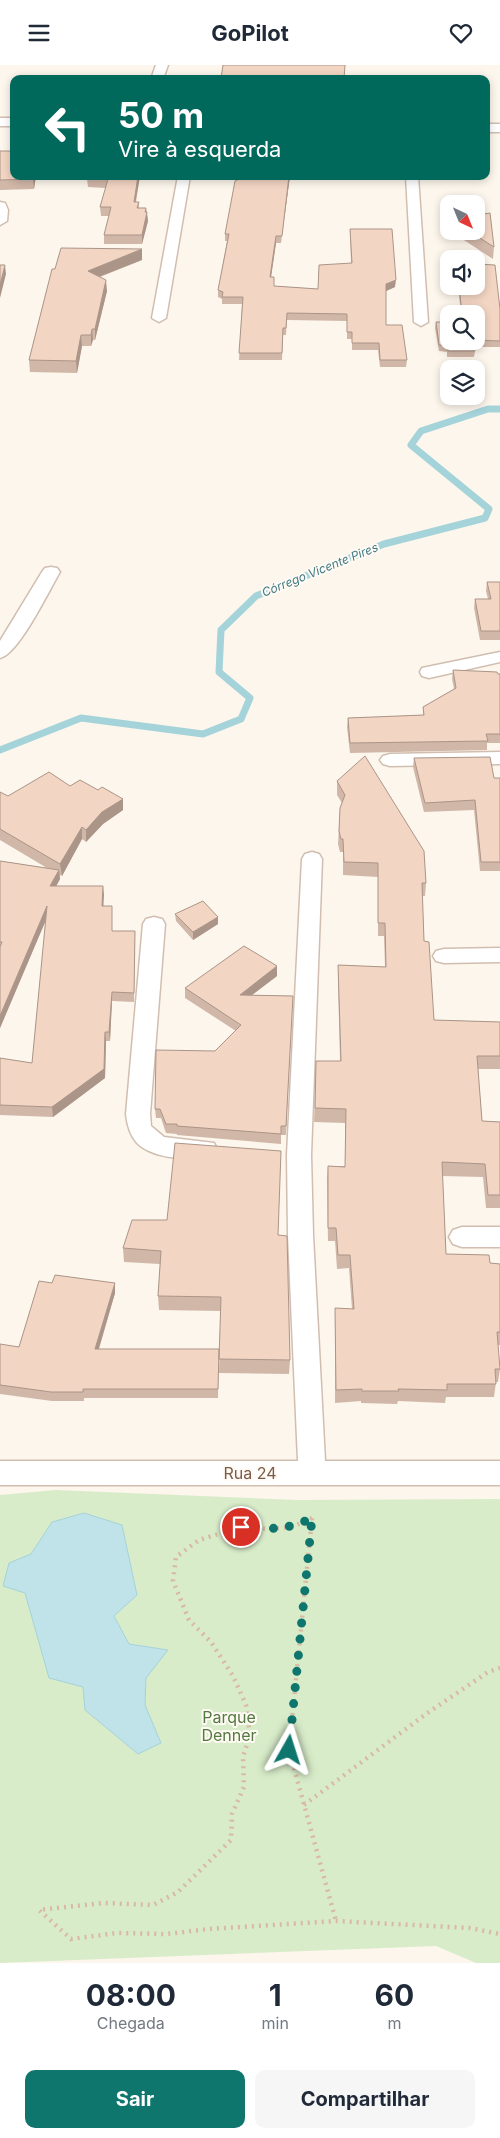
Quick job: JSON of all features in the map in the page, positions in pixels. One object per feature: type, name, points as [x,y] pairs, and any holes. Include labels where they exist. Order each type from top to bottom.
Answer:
[{"type":"street","points":[[159,319],[183,180]]},
{"type":"street","points":[[412,180],[422,322]]},
{"type":"street","points":[[0,206],[2,210],[0,221]]},
{"type":"street","points":[[0,653],[11,639],[51,572]]},
{"type":"street","points":[[429,672],[500,657]]},
{"type":"street","points":[[390,760],[500,758]]},
{"type":"street","points":[[312,859],[304,1041],[299,1099],[289,1155],[300,1259],[310,1400],[312,1473]]},
{"type":"street","points":[[154,924],[138,1114],[140,1129],[144,1137],[158,1145],[224,1150]]},
{"type":"street","points":[[444,956],[500,955]]},
{"type":"street","points":[[462,1237],[500,1237]]},
{"type":"street","name":"Rua 24","points":[[0,1473],[500,1473]]},
{"type":"path","points":[[336,1921],[289,1750],[312,1518],[292,1527],[267,1529],[241,1527],[199,1540],[176,1557],[173,1581],[189,1620],[211,1642],[233,1675],[246,1705],[250,1735],[243,1757],[244,1787],[232,1814],[231,1840],[178,1892],[153,1905],[104,1903],[40,1910],[71,1939],[117,1933],[167,1934],[208,1929],[336,1921],[470,1928],[500,1934]]},
{"type":"path","points":[[304,1805],[426,1713],[488,1672],[500,1669]]},
{"type":"green space","name":"Parque Denner","points":[[56,1490],[297,1500],[500,1499],[500,1963],[476,1963],[436,1946],[0,1963],[0,1495]]},
{"type":"water","points":[[84,1513],[122,1525],[137,1595],[114,1616],[129,1644],[168,1650],[146,1678],[145,1705],[161,1743],[138,1754],[85,1710],[83,1687],[49,1678],[25,1593],[3,1586],[9,1563],[31,1554],[52,1522]]},
{"type":"building","points":[[223,65],[345,65],[344,75],[221,75]]},
{"type":"building","points":[[0,151],[10,151],[10,180],[0,180]]},
{"type":"building","points":[[108,180],[137,180],[134,202],[139,202],[137,208],[146,208],[145,212],[147,212],[142,235],[104,235],[111,207],[100,207]]},
{"type":"building","points":[[289,180],[282,236],[276,236],[270,277],[274,277],[274,286],[318,289],[319,265],[352,263],[350,229],[392,229],[396,280],[386,284],[386,325],[402,325],[407,360],[380,360],[379,343],[352,343],[352,332],[347,332],[347,314],[287,313],[286,328],[283,328],[282,353],[239,353],[243,297],[222,297],[223,292],[218,290],[229,234],[225,234],[235,181]]},
{"type":"building","points":[[490,213],[494,247],[483,240],[485,240],[485,214]]},
{"type":"building","points":[[61,248],[142,249],[88,271],[106,280],[95,329],[92,329],[91,335],[81,335],[76,361],[29,360],[52,269],[55,269]]},
{"type":"building","points":[[485,264],[495,265],[500,309],[500,341],[485,340],[485,305],[461,305],[460,295],[485,295]]},
{"type":"building","points":[[0,265],[5,265],[0,285]]},
{"type":"building","points":[[436,322],[440,322],[439,345]]},
{"type":"building","points":[[448,350],[475,351],[448,351]]},
{"type":"building","points":[[487,582],[500,582],[500,631],[481,631],[475,599],[491,599]]},
{"type":"building","points":[[453,670],[497,672],[500,674],[500,734],[486,734],[488,741],[350,743],[348,718],[424,715],[423,707],[456,688]]},
{"type":"building","points":[[365,756],[424,851],[426,883],[422,883],[424,941],[429,942],[434,1020],[500,1022],[500,1056],[477,1056],[482,1121],[500,1122],[500,1195],[488,1195],[485,1164],[442,1162],[446,1254],[489,1255],[490,1263],[500,1264],[500,1332],[497,1332],[500,1369],[495,1369],[496,1384],[447,1384],[447,1390],[336,1390],[335,1308],[354,1309],[350,1255],[338,1255],[336,1228],[328,1228],[328,1166],[345,1167],[346,1109],[315,1108],[316,1061],[341,1061],[338,965],[386,967],[385,923],[378,923],[378,863],[344,862],[343,839],[341,839],[339,831],[340,808],[345,795],[337,781]]},
{"type":"building","points":[[490,757],[494,778],[500,778],[500,862],[481,862],[475,800],[425,803],[414,758]]},
{"type":"building","points":[[49,772],[70,786],[80,780],[98,790],[102,787],[123,799],[102,812],[86,830],[82,827],[60,864],[0,829],[0,792],[8,796]]},
{"type":"building","points":[[0,861],[59,870],[50,886],[103,886],[102,906],[112,906],[112,931],[135,931],[134,993],[112,992],[109,1032],[105,1032],[104,1069],[52,1107],[0,1105],[0,1058],[32,1063],[47,906],[0,1016],[0,947],[2,942],[0,942]]},
{"type":"building","points":[[203,901],[218,917],[193,932],[175,914]]},
{"type":"building","points":[[244,946],[277,966],[240,995],[293,996],[286,1126],[281,1126],[281,1134],[166,1124],[160,1109],[155,1109],[156,1050],[215,1051],[241,1025],[185,988]]},
{"type":"building","points":[[175,1143],[281,1151],[278,1235],[287,1236],[290,1360],[219,1359],[221,1297],[158,1296],[161,1251],[123,1248],[132,1220],[167,1220]]},
{"type":"building","points":[[55,1275],[115,1283],[95,1349],[219,1349],[218,1389],[83,1389],[83,1392],[51,1392],[0,1385],[0,1344],[19,1347],[39,1281],[52,1283]]},
{"type":"waterway","name":"Córrego Vicente Pires","points":[[0,750],[81,718],[203,734],[241,719],[250,698],[219,672],[221,630],[256,596],[384,544],[485,518],[489,509],[411,445],[421,431],[488,409],[500,409]]},
{"type":"route","points":[[241,1527],[267,1529],[292,1527],[312,1518],[289,1750]]}]
